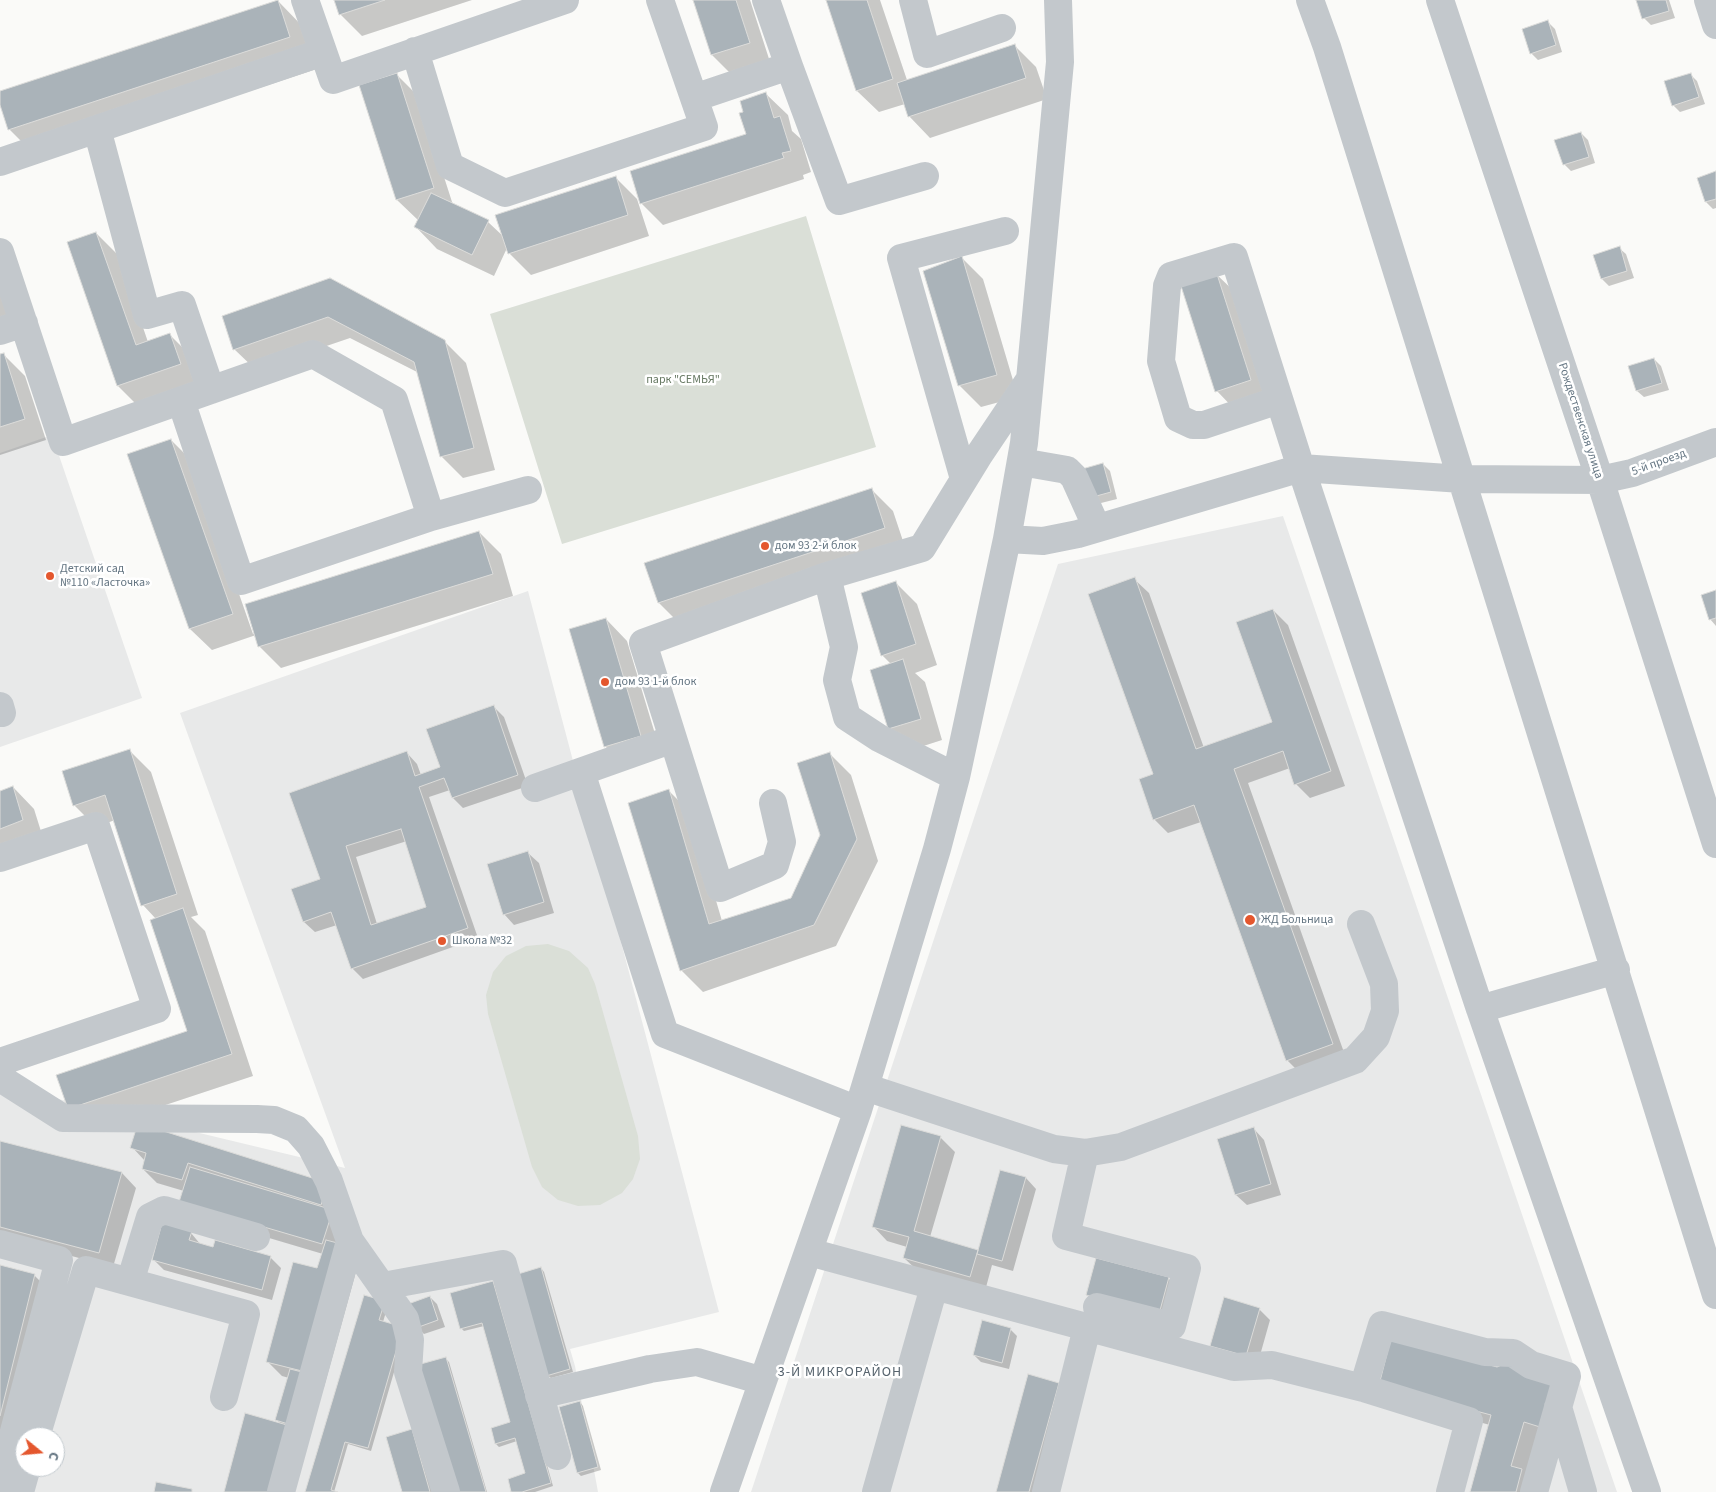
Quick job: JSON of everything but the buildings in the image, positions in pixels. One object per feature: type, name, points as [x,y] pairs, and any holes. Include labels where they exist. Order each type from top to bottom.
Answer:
[{"type":"street","points":[[305,0],[332,80],[565,0]]},
{"type":"street","points":[[414,51],[450,166],[505,194],[704,127],[660,0]]},
{"type":"street","points":[[766,0],[839,201],[925,176]]},
{"type":"street","points":[[913,0],[927,54],[1002,28]]},
{"type":"street","points":[[724,1492],[861,1098],[937,849],[956,777],[1007,539],[1021,462],[1060,62],[1058,0]]},
{"type":"street","points":[[1310,0],[1327,47],[1716,1295]]},
{"type":"street","name":"Рождественская улица","points":[[1440,0],[1600,480],[1716,844]]},
{"type":"street","points":[[1708,0],[1716,25]]},
{"type":"street","points":[[0,162],[323,52]]},
{"type":"street","points":[[694,98],[789,66]]},
{"type":"street","points":[[97,129],[147,315],[182,305],[211,390]]},
{"type":"street","points":[[964,479],[900,258],[1005,231]]},
{"type":"street","points":[[0,252],[12,327],[63,442],[313,354],[394,400],[431,517]]},
{"type":"street","points":[[1279,400],[1204,425],[1193,425],[1178,418],[1161,361],[1167,286],[1171,276],[1234,257],[1301,468],[1480,1009],[1646,1492]]},
{"type":"street","points":[[773,803],[782,842],[775,865],[720,888],[643,643],[827,576],[922,548],[964,479],[1030,379]]},
{"type":"street","points":[[181,401],[241,581],[431,517],[528,490]]},
{"type":"street","name":"5-й проезд","points":[[1301,468],[1462,479],[1600,480],[1632,473],[1716,442]]},
{"type":"street","points":[[1021,462],[1067,470],[1074,477],[1097,528]]},
{"type":"street","points":[[1007,539],[1043,541],[1097,528],[1301,468]]},
{"type":"street","points":[[827,576],[844,647],[837,680],[847,717],[879,738],[956,777]]},
{"type":"street","points":[[0,706],[2,713],[0,713]]},
{"type":"street","points":[[535,788],[673,740]]},
{"type":"street","points":[[581,772],[665,1034],[861,1098],[1054,1149],[1085,1153],[1121,1147],[1355,1060],[1376,1037],[1385,1011],[1384,984],[1361,924]]},
{"type":"street","points":[[0,858],[96,826],[157,1008],[0,1062]]},
{"type":"street","points":[[1480,1009],[1616,970]]},
{"type":"street","points":[[0,1078],[63,1118],[274,1120],[296,1129],[311,1146],[329,1181],[350,1241],[406,1319],[410,1340],[408,1372],[446,1492]]},
{"type":"street","points":[[809,1252],[934,1287],[1092,1317],[1172,1326],[1187,1268],[1066,1236],[1085,1153]]},
{"type":"street","points":[[130,1282],[150,1217],[164,1210],[256,1238]]},
{"type":"street","points":[[280,1492],[350,1241]]},
{"type":"street","points":[[0,1244],[58,1260],[5,1466],[5,1492]]},
{"type":"street","points":[[383,1286],[503,1264],[557,1456]]},
{"type":"street","points":[[39,1427],[86,1270],[246,1314],[224,1397]]},
{"type":"street","points":[[876,1492],[934,1287]]},
{"type":"street","points":[[1092,1317],[1234,1367],[1272,1365],[1364,1388],[1469,1421],[1450,1492]]},
{"type":"street","points":[[1046,1492],[1092,1317]]},
{"type":"street","points":[[1364,1388],[1382,1325],[1485,1352],[1513,1353],[1531,1365],[1567,1376],[1534,1492]]},
{"type":"street","points":[[540,1395],[650,1368],[697,1362],[763,1381]]},
{"type":"street","points":[[1558,1407],[1583,1492]]},
{"type":"street","points":[[20,1492],[24,1477]]},
{"type":"shaded area","name":"Детский сад №110 «Ласточка»","points":[[52,435],[142,698],[0,747],[0,453]]},
{"type":"shaded area","points":[[1283,516],[1617,1492],[751,1492],[1058,564]]},
{"type":"shaded area","points":[[528,591],[719,1312],[570,1349],[575,1366],[598,1492],[0,1492],[0,1085],[345,1168],[180,713]]},
{"type":"green space","name":"парк \"СЕМЬЯ\"","points":[[806,216],[876,447],[562,544],[490,314]]},
{"type":"green space","points":[[548,944],[569,951],[588,968],[595,984],[638,1136],[640,1159],[633,1179],[622,1193],[600,1205],[578,1206],[558,1200],[542,1187],[532,1167],[488,1014],[486,995],[493,972],[506,956],[526,946]]},
{"type":"place","name":"дом 93 2-й блок","points":[[765,546]]},
{"type":"place","name":"Детский сад №110 «Ласточка»","points":[[50,576]]},
{"type":"place","name":"дом 93 1-й блок","points":[[605,682]]},
{"type":"place","name":"ЖД Больница","points":[[1250,920]]},
{"type":"place","name":"Школа №32","points":[[442,941]]},
{"type":"district","name":"3-Й МИКРОРАЙОН","points":[[840,1373]]}]
